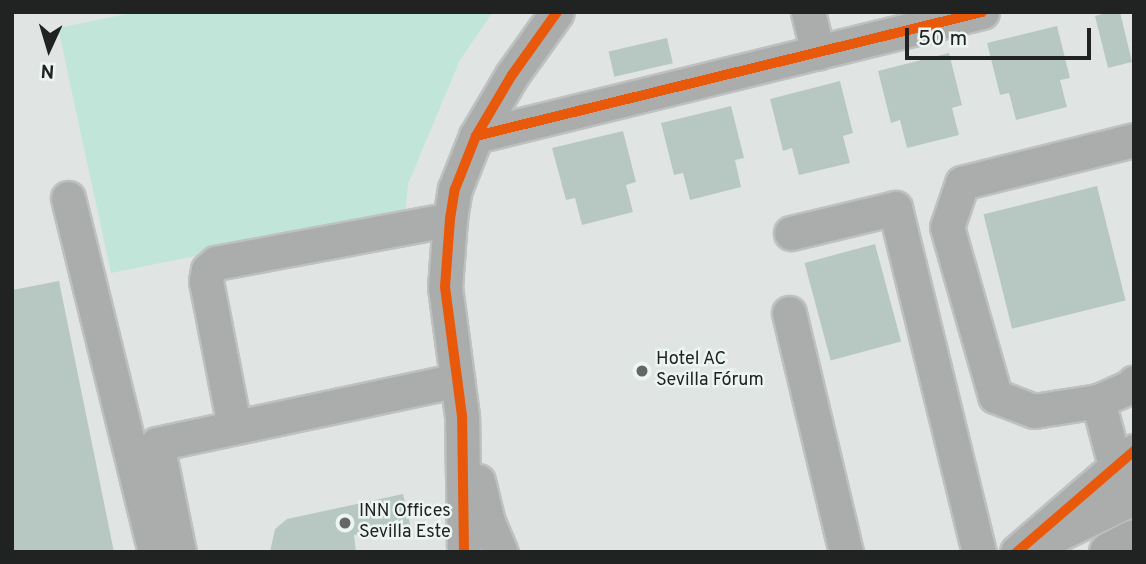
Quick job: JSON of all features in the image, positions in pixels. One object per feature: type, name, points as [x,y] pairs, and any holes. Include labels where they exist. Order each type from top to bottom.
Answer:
[{"type":"highway","points":[[1109,552],[1131,513]]},
{"type":"street","points":[[501,552],[488,522],[462,416],[445,287],[450,219],[455,189],[476,136],[512,75],[557,12]]},
{"type":"street","points":[[808,12],[818,52]]},
{"type":"street","points":[[476,136],[982,12]]},
{"type":"street","points":[[512,75],[545,109],[560,116]]},
{"type":"street","points":[[1134,139],[962,183],[947,227],[995,396],[1034,411],[1098,401],[1132,386],[1134,382]]},
{"type":"street","points":[[68,198],[155,552]]},
{"type":"street","points":[[791,233],[895,208],[979,552]]},
{"type":"street","points":[[232,415],[206,281],[208,270],[216,263],[450,219]]},
{"type":"street","points":[[789,313],[846,552]]},
{"type":"street","points":[[179,552],[156,444],[457,380]]},
{"type":"street","points":[[1018,552],[1131,513],[1124,459],[1098,401]]},
{"type":"street","points":[[462,416],[464,552]]},
{"type":"street","points":[[1018,552],[1124,459]]},
{"type":"green space","points":[[136,12],[493,12],[460,60],[408,184],[405,214],[111,273],[58,28]]},
{"type":"building","points":[[1120,12],[1132,62],[1108,68],[1095,16]]},
{"type":"building","points":[[1057,26],[1070,78],[1060,80],[1067,107],[1016,120],[1009,93],[1000,95],[987,43]]},
{"type":"building","points":[[667,38],[673,63],[614,77],[609,51]]},
{"type":"building","points":[[949,53],[962,105],[952,108],[959,135],[907,148],[900,120],[891,123],[878,71]]},
{"type":"building","points":[[840,81],[853,133],[843,136],[850,163],[799,175],[792,148],[783,151],[770,99]]},
{"type":"building","points":[[731,106],[744,158],[735,160],[741,187],[690,200],[683,173],[674,175],[661,123]]},
{"type":"building","points":[[623,131],[636,182],[626,185],[633,212],[582,225],[575,198],[566,200],[552,148]]},
{"type":"building","points":[[1097,186],[1126,300],[1012,329],[983,214]]},
{"type":"building","points":[[875,244],[901,342],[831,360],[804,263]]},
{"type":"building","points":[[59,281],[114,552],[12,552],[12,290]]},
{"type":"building","name":"INN Offices Sevilla Este","points":[[403,494],[410,524],[354,535],[356,552],[270,552],[275,529],[287,519]]},
{"type":"cycle path","points":[[464,552],[462,416],[445,287],[455,189],[476,136],[512,75],[557,12]]},
{"type":"cycle path","points":[[476,136],[982,12]]},
{"type":"cycle path","points":[[1017,552],[1134,451]]},
{"type":"place","name":"Hotel AC Sevilla Fórum","points":[[642,371]]},
{"type":"place","name":"INN Offices Sevilla Este","points":[[345,523]]}]
